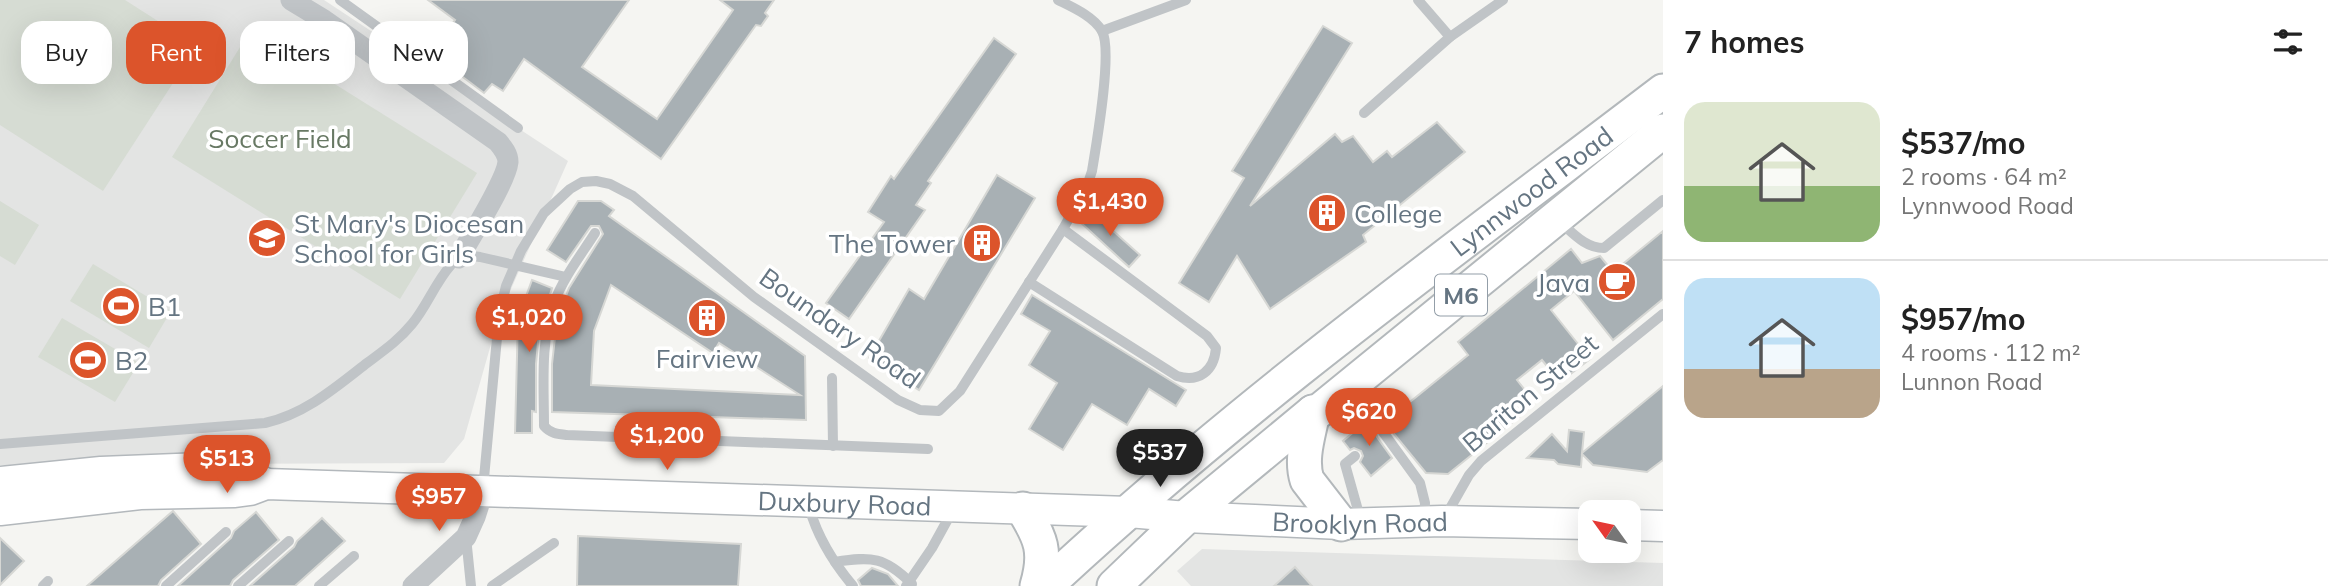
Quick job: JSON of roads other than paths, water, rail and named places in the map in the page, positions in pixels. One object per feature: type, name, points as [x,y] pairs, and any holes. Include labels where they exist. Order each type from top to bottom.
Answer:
[{"type":"main road","name":"Lynnwood Road","points":[[1046,586],[1205,444],[1366,316],[1663,91]]},
{"type":"main road","name":"Lynnwood Road","points":[[1114,586],[1186,517],[1313,412],[1319,411],[1662,134]]},
{"type":"main road","points":[[1313,412],[1304,460],[1307,480],[1351,524]]},
{"type":"main road","name":"Duxbury Road","points":[[0,482],[101,472],[202,468],[245,472],[266,484]]},
{"type":"main road","name":"Duxbury Road","points":[[0,510],[148,493],[235,492],[266,484],[1129,512]]},
{"type":"main road","points":[[1023,509],[1035,529],[1042,550],[1043,565],[1037,586]]},
{"type":"main road","name":"Brooklyn Road","points":[[1129,512],[1351,524],[1433,521],[1578,524]]},
{"type":"main road","points":[[1642,525],[1663,526]]},
{"type":"street","points":[[291,0],[324,20],[498,142],[505,151],[507,165],[459,258]]},
{"type":"street","points":[[413,586],[466,537],[483,492]]},
{"type":"lane","points":[[340,0],[518,128]]},
{"type":"lane","points":[[1058,0],[1080,12],[1102,31],[1186,0]]},
{"type":"lane","points":[[1418,0],[1450,37]]},
{"type":"lane","points":[[1364,113],[1450,37],[1503,0]]},
{"type":"lane","name":"Boundary Road","points":[[514,265],[544,213],[570,189],[582,182],[596,181],[620,188],[785,321],[898,400],[930,412],[939,411],[960,391],[1063,229],[1087,186],[1092,171],[1105,64],[1102,31]]},
{"type":"lane","points":[[1556,218],[1586,244],[1594,248],[1604,248],[1663,200]]},
{"type":"lane","points":[[1029,282],[1177,376],[1188,380],[1198,378],[1208,369],[1215,358],[1216,348],[1207,336],[1063,229]]},
{"type":"lane","points":[[595,233],[566,277],[554,302],[546,332],[544,426],[554,434],[928,449]]},
{"type":"lane","points":[[0,444],[265,423],[284,419],[304,410],[396,341],[424,308],[451,264],[459,258],[469,255],[566,277]]},
{"type":"lane","points":[[483,492],[499,316],[514,265]]},
{"type":"lane","name":"Bariton Street","points":[[1433,521],[1481,461],[1663,314]]},
{"type":"lane","points":[[832,378],[833,446]]},
{"type":"lane","points":[[1359,378],[1381,409],[1382,433],[1420,483],[1433,521]]},
{"type":"lane","points":[[1351,524],[1345,464],[1355,456]]},
{"type":"lane","points":[[808,502],[814,526],[853,586]]},
{"type":"lane","points":[[835,562],[864,558],[880,560],[897,570],[910,584],[955,506]]},
{"type":"lane","points":[[166,586],[226,532]]},
{"type":"lane","points":[[466,537],[471,586]]},
{"type":"lane","points":[[238,586],[289,541]]},
{"type":"lane","points":[[492,586],[554,543]]},
{"type":"lane","points":[[319,586],[354,556]]},
{"type":"place","name":"College","points":[[1327,213]]},
{"type":"place","name":"St Mary's Diocesan School for Girls","points":[[267,238]]},
{"type":"place","name":"The Tower","points":[[982,243]]},
{"type":"place","name":"Java","points":[[1617,282]]},
{"type":"place","name":"B1","points":[[121,306]]},
{"type":"place","name":"Fairview","points":[[707,318]]},
{"type":"place","name":"B2","points":[[88,360]]},
{"type":"park label","name":"Soccer Field","points":[[280,138]]}]
